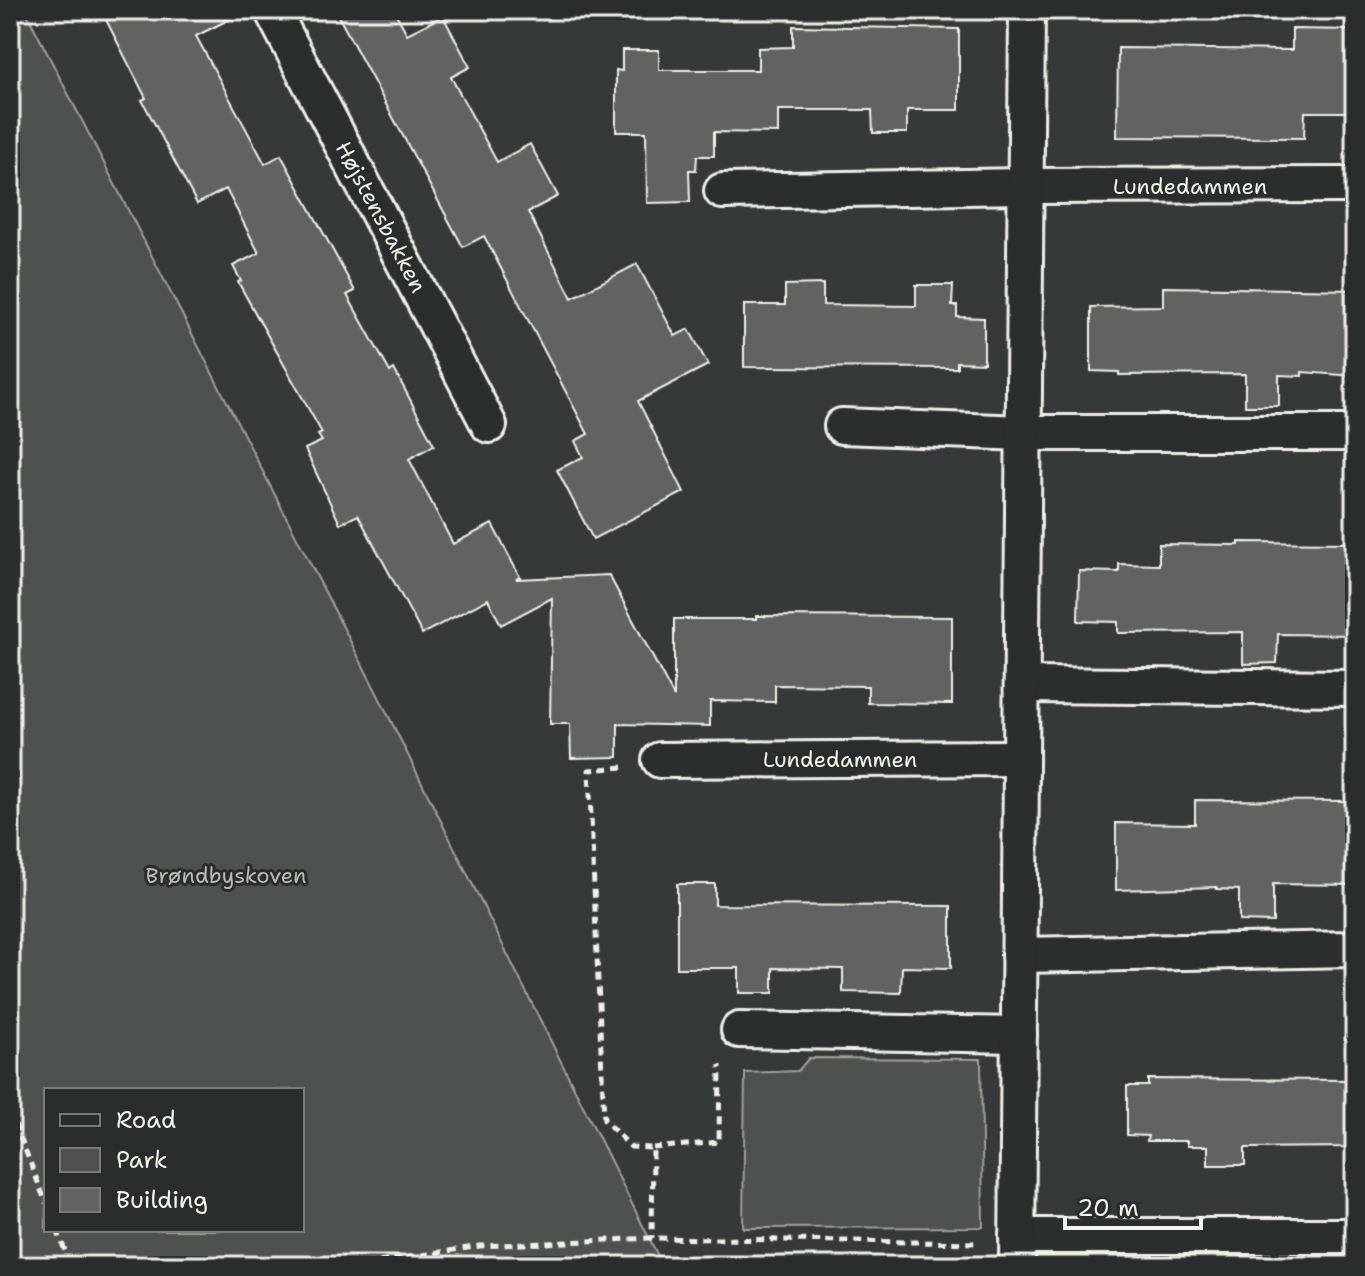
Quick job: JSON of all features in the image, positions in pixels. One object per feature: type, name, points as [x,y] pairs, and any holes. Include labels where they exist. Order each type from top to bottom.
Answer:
[{"type":"street","name":"Højstensbakken","points":[[272,10],[489,425]]},
{"type":"street","points":[[1027,10],[1017,1251],[1355,1236]]},
{"type":"street","name":"Lundedammen","points":[[722,191],[1355,185]]},
{"type":"street","points":[[842,426],[1024,433],[1355,433]]},
{"type":"street","points":[[1023,685],[1355,688]]},
{"type":"street","name":"Lundedammen","points":[[660,760],[1021,758]]},
{"type":"street","points":[[1019,955],[1355,949]]},
{"type":"street","points":[[739,1030],[1019,1035]]},
{"type":"path","points":[[660,760],[589,770],[604,1120],[631,1147],[719,1142],[720,1031],[739,1030]]},
{"type":"path","points":[[10,1111],[44,1198]]},
{"type":"path","points":[[652,1238],[653,1148]]},
{"type":"path","points":[[58,1232],[71,1266]]},
{"type":"path","points":[[352,1266],[480,1246],[652,1238],[974,1244],[1017,1251]]},
{"type":"green space","name":"Brøndbyskoven","points":[[10,10],[25,10],[376,691],[658,1256],[685,1266],[10,1266]]},
{"type":"green space","points":[[809,1058],[981,1059],[983,1227],[743,1228],[745,1073],[798,1071]]},
{"type":"building","points":[[101,10],[248,10],[196,36],[265,164],[281,155],[355,291],[347,295],[390,372],[394,369],[434,445],[409,459],[453,544],[492,524],[520,577],[516,579],[609,575],[674,697],[674,619],[756,619],[756,616],[952,617],[952,704],[868,703],[868,686],[775,685],[775,702],[710,701],[710,726],[618,724],[618,757],[571,758],[570,724],[550,724],[552,598],[501,625],[488,599],[422,634],[358,515],[340,524],[305,449],[322,441],[318,435],[322,433],[238,282],[241,281],[233,266],[259,253],[226,189],[197,204],[142,100],[146,98]]},
{"type":"building","points":[[335,10],[394,10],[407,34],[443,16],[470,67],[451,77],[497,162],[530,144],[558,196],[528,212],[572,298],[637,264],[675,336],[689,329],[708,365],[638,401],[684,492],[593,539],[557,470],[583,457],[575,441],[588,434],[484,236],[463,247]]},
{"type":"building","points":[[793,26],[959,29],[959,110],[907,110],[907,133],[873,133],[872,110],[778,110],[778,133],[714,132],[714,156],[697,156],[696,170],[689,170],[690,202],[647,203],[646,132],[616,132],[616,70],[622,71],[622,50],[659,50],[659,70],[758,70],[758,48],[793,47]]},
{"type":"building","points":[[1292,29],[1355,30],[1355,112],[1305,112],[1304,138],[1117,137],[1118,48],[1292,50]]},
{"type":"building","points":[[823,284],[823,305],[916,306],[916,285],[953,285],[952,306],[957,306],[957,317],[984,318],[984,363],[957,362],[957,368],[744,367],[744,305],[785,305],[785,285]]},
{"type":"building","points":[[1163,287],[1355,290],[1355,376],[1302,372],[1302,376],[1279,375],[1279,406],[1245,406],[1245,374],[1119,375],[1119,372],[1091,371],[1091,307],[1163,306]]},
{"type":"building","points":[[1239,542],[1355,543],[1355,635],[1278,634],[1277,663],[1243,664],[1243,632],[1118,633],[1118,622],[1078,621],[1079,571],[1119,572],[1119,564],[1159,565],[1159,544],[1239,545]]},
{"type":"building","points":[[1195,800],[1355,801],[1355,885],[1273,884],[1273,922],[1239,921],[1239,890],[1217,887],[1116,890],[1116,823],[1195,824]]},
{"type":"building","points":[[677,884],[715,884],[715,905],[951,906],[951,968],[902,967],[901,993],[843,992],[843,969],[773,968],[773,993],[739,993],[739,968],[677,968]]},
{"type":"building","points":[[1148,1079],[1355,1080],[1355,1147],[1245,1148],[1245,1165],[1208,1165],[1208,1146],[1187,1146],[1187,1141],[1147,1141],[1148,1136],[1127,1135],[1127,1086],[1148,1086]]}]
